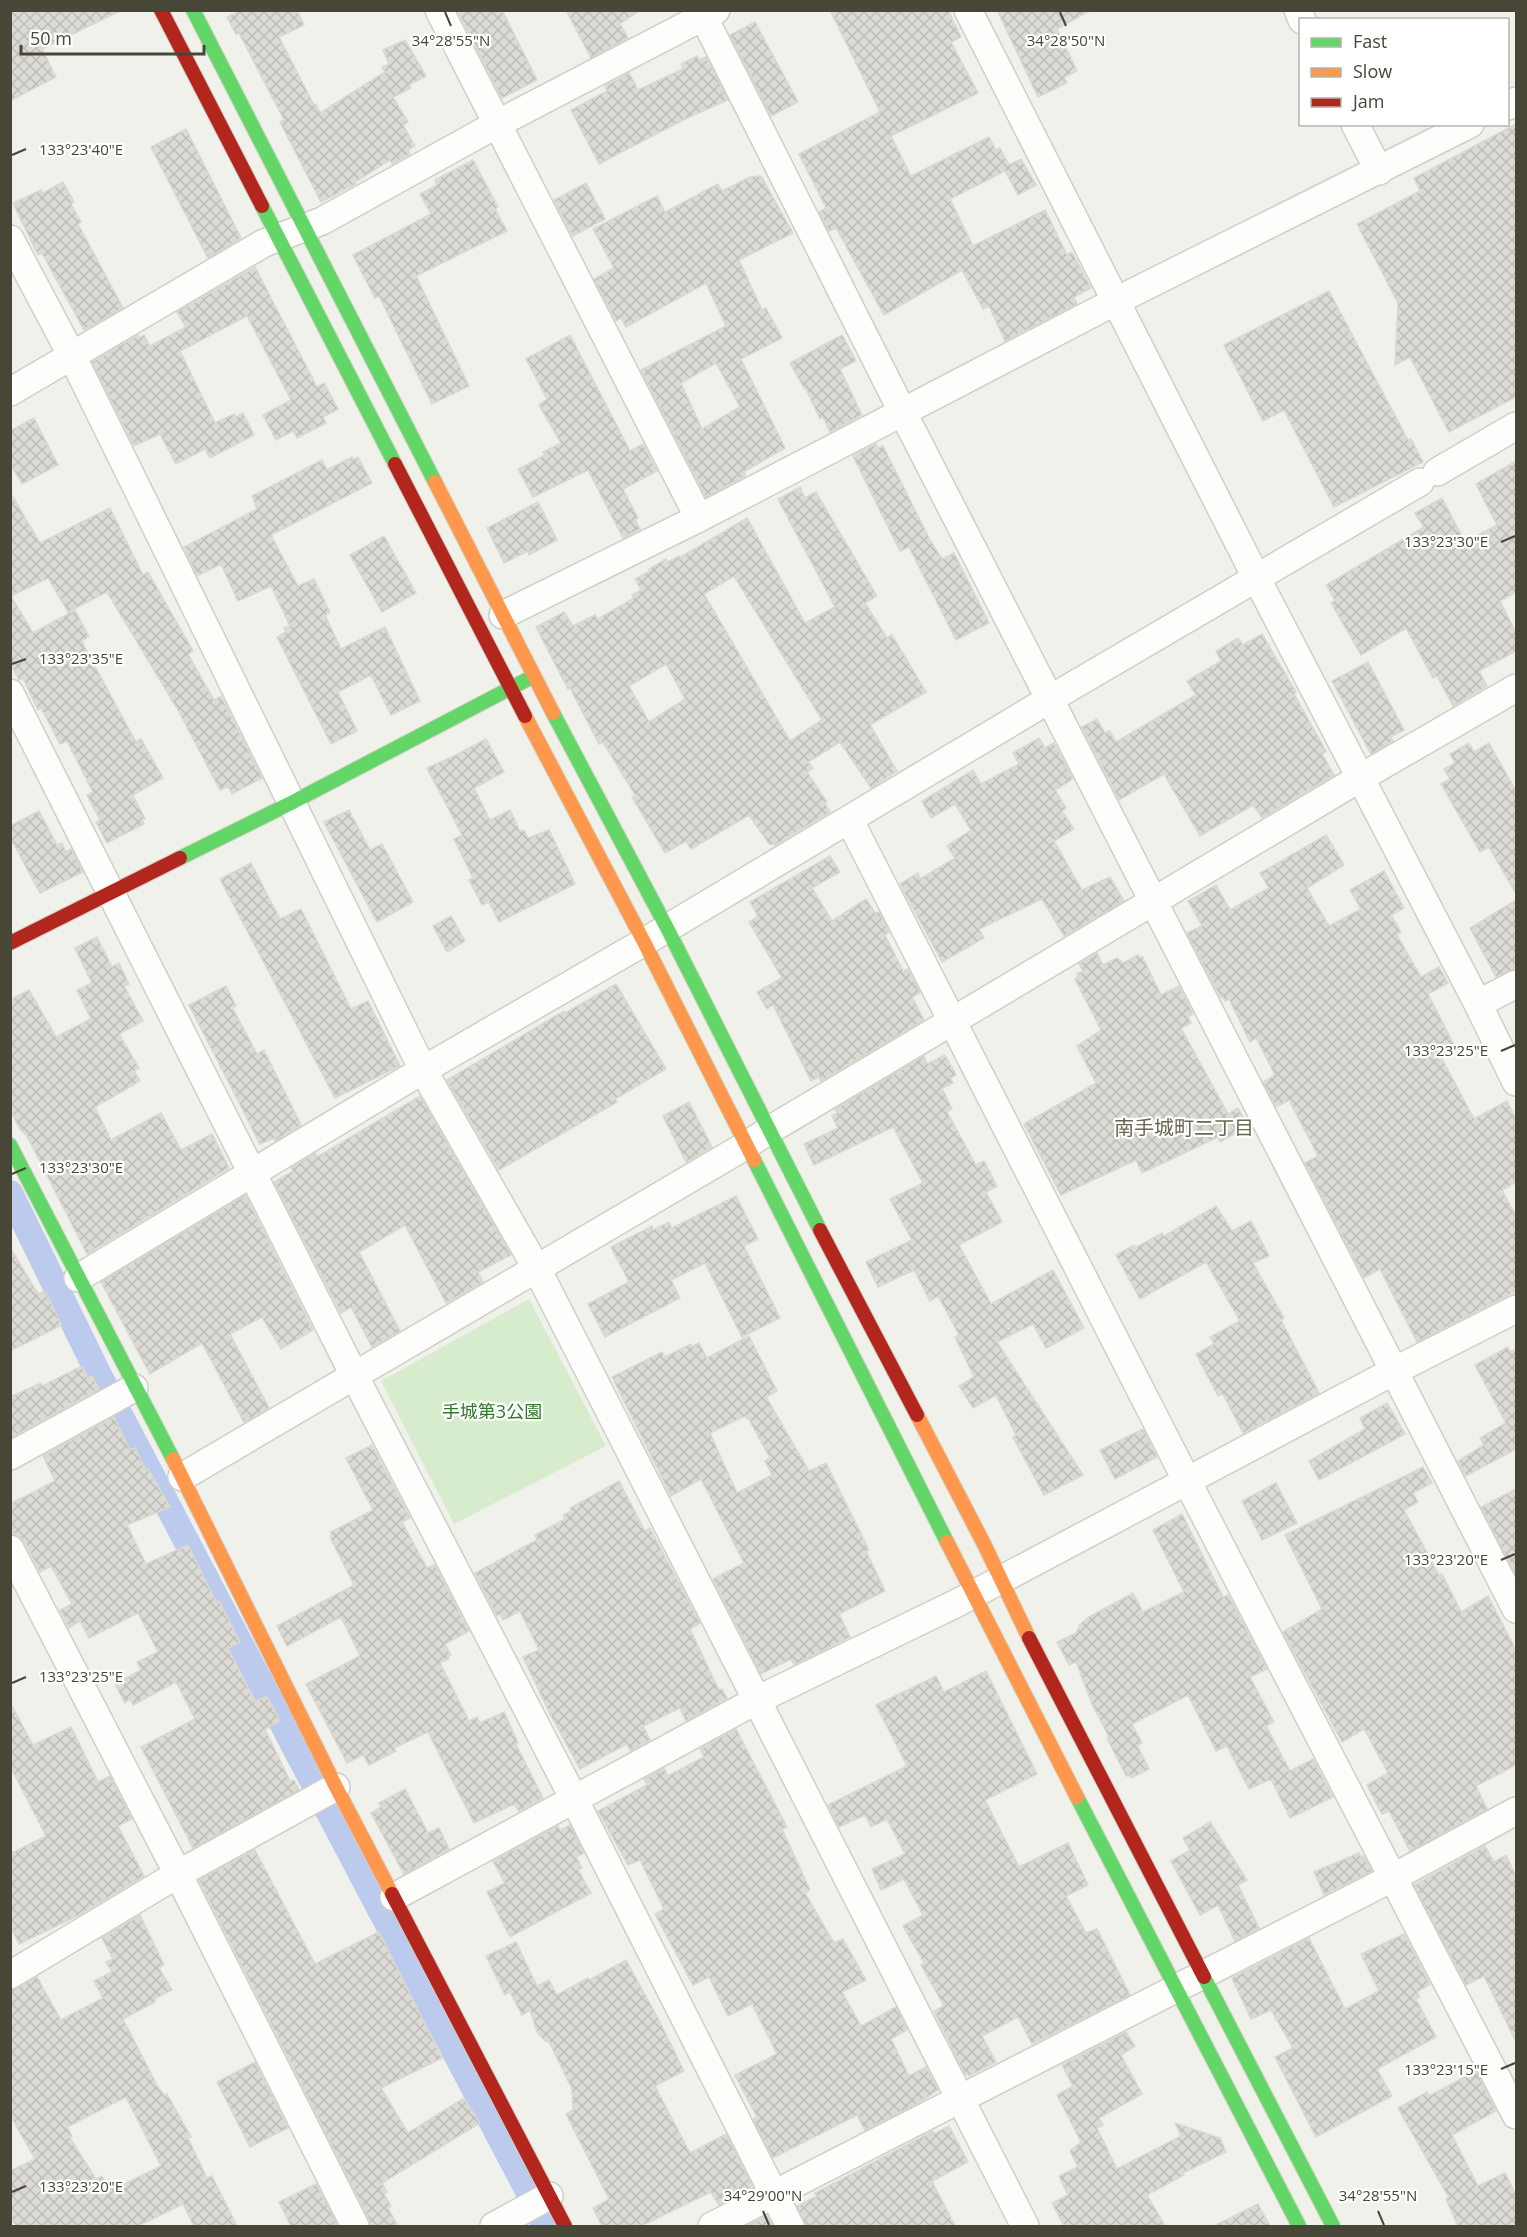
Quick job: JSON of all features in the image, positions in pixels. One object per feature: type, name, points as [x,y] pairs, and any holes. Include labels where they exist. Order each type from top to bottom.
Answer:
[{"type":"street","points":[[161,10],[510,688],[644,942],[745,1146],[1175,1990],[1299,2226]]},
{"type":"street","points":[[193,10],[534,676],[667,928],[768,1131],[1001,1579],[1332,2226]]},
{"type":"street","points":[[439,10],[699,518]]},
{"type":"street","points":[[968,10],[1516,1082]]},
{"type":"street","points":[[10,392],[264,243],[305,229],[707,13],[903,411],[1516,1609]]},
{"type":"street","points":[[1356,126],[1379,171]]},
{"type":"street","points":[[503,615],[699,518],[1116,301],[1466,126]]},
{"type":"street","points":[[10,240],[72,356],[423,1070],[537,1269],[1025,2226]]},
{"type":"street","points":[[78,1278],[423,1070],[644,942],[1050,699],[1516,426]]},
{"type":"street","points":[[10,943],[293,802],[534,676]]},
{"type":"street","points":[[182,1477],[745,1146],[951,1020],[1154,902],[1360,778],[1516,688]]},
{"type":"street","points":[[10,693],[354,1375],[574,1799],[790,2226]]},
{"type":"street","points":[[850,820],[1187,1481],[1516,2115]]},
{"type":"street","points":[[1478,1004],[1516,984]]},
{"type":"street","points":[[10,1145],[182,1477],[336,1787],[565,2226]]},
{"type":"street","points":[[394,1897],[758,1700],[973,1594],[1394,1371],[1516,1309]]},
{"type":"street","points":[[10,1456],[134,1388]]},
{"type":"street","points":[[10,1549],[178,1874],[355,2226]]},
{"type":"street","points":[[10,1975],[178,1874],[336,1787]]},
{"type":"street","points":[[712,2226],[1394,1877],[1516,1811]]},
{"type":"street","points":[[494,2226],[549,2196]]},
{"type":"green space","name":"手城第3公園","points":[[529,1299],[606,1446],[454,1524],[381,1381]]},
{"type":"building","points":[[10,10],[122,10],[42,49],[56,77],[10,101]]},
{"type":"building","points":[[241,10],[297,10],[304,25],[279,37],[320,113],[385,72],[382,67],[389,64],[383,50],[405,40],[426,76],[409,85],[411,88],[393,97],[408,122],[403,125],[415,146],[408,150],[410,154],[392,164],[390,160],[355,182],[356,184],[321,202],[280,122],[284,120],[239,33],[236,34],[227,17]]},
{"type":"building","points":[[457,10],[502,10],[537,80],[502,98]]},
{"type":"building","points":[[566,10],[640,10],[620,24],[628,38],[591,58]]},
{"type":"building","points":[[830,10],[948,10],[961,37],[951,42],[978,93],[891,136],[911,176],[989,137],[996,150],[1000,148],[1009,165],[1021,159],[1036,185],[1018,195],[1005,171],[950,199],[973,246],[1045,210],[1067,255],[1072,252],[1091,288],[1074,297],[1077,304],[1005,341],[989,306],[983,309],[962,270],[884,315],[836,228],[829,231],[819,212],[826,208],[799,154],[880,112]]},
{"type":"building","points":[[997,10],[1091,10],[1057,29],[1077,71],[1064,77],[1067,83],[1038,97]]},
{"type":"building","points":[[755,22],[798,102],[771,116],[730,35]]},
{"type":"building","points":[[697,56],[699,60],[706,57],[728,100],[683,120],[599,164],[571,110],[607,91],[605,86],[629,73],[638,90],[683,69],[681,64]]},
{"type":"building","points":[[1516,124],[1516,397],[1449,432],[1410,357],[1395,365],[1398,303],[1357,224],[1420,191],[1414,178]]},
{"type":"building","points":[[186,129],[241,238],[208,258],[151,147]]},
{"type":"building","points":[[473,160],[498,207],[495,209],[507,231],[416,276],[469,386],[432,404],[379,296],[375,298],[353,255],[431,214],[420,194],[437,185],[435,180]]},
{"type":"building","points":[[761,176],[793,233],[739,260],[762,310],[766,308],[782,338],[741,359],[785,448],[745,471],[745,476],[706,497],[641,370],[726,326],[706,283],[626,327],[621,318],[616,321],[594,279],[614,268],[593,229],[657,196],[665,212],[718,184],[722,191],[750,177]],"holes":[[[716,363],[740,407],[702,429],[681,383]]]},
{"type":"building","points":[[63,182],[74,202],[71,204],[81,222],[78,224],[123,308],[84,330],[42,253],[38,255],[13,203],[41,190],[43,193]]},
{"type":"building","points":[[586,183],[605,219],[573,236],[554,200]]},
{"type":"building","points":[[255,267],[317,387],[324,383],[338,409],[323,417],[326,423],[297,438],[293,431],[276,440],[263,415],[291,400],[247,316],[180,351],[215,423],[234,414],[236,417],[243,413],[254,435],[210,458],[205,449],[176,464],[160,434],[134,446],[92,362],[138,335],[139,338],[144,335],[150,346],[186,327],[177,312]]},
{"type":"building","points":[[1329,291],[1408,440],[1411,439],[1423,462],[1334,507],[1284,410],[1263,421],[1224,345]]},
{"type":"building","points":[[570,335],[630,451],[643,444],[657,471],[623,489],[638,518],[635,520],[640,529],[623,538],[588,470],[533,497],[518,469],[545,455],[543,452],[561,443],[539,405],[547,399],[526,359]]},
{"type":"building","points":[[842,335],[856,361],[840,369],[862,415],[830,432],[823,417],[820,419],[805,387],[790,363]]},
{"type":"building","points":[[34,418],[58,465],[22,484],[10,463],[10,431]]},
{"type":"building","points":[[876,444],[878,448],[883,446],[930,540],[942,559],[954,553],[989,623],[956,640],[909,547],[900,551],[853,456]]},
{"type":"building","points":[[352,457],[353,460],[358,457],[372,483],[271,535],[298,586],[314,579],[330,612],[325,615],[341,649],[385,627],[420,701],[391,715],[371,675],[338,692],[357,731],[331,744],[277,637],[286,632],[284,628],[290,626],[271,586],[238,601],[221,564],[197,576],[184,547],[257,509],[252,496],[322,460],[327,470]]},
{"type":"building","points":[[1516,461],[1516,592],[1500,601],[1516,633],[1516,651],[1479,671],[1487,686],[1453,706],[1437,676],[1433,678],[1406,628],[1361,655],[1331,603],[1335,600],[1326,585],[1424,527],[1415,513],[1442,498],[1465,542],[1497,525],[1476,484]]},
{"type":"building","points":[[800,487],[805,498],[816,492],[877,596],[865,603],[887,638],[892,635],[926,692],[870,725],[897,771],[871,788],[840,742],[808,762],[813,768],[807,772],[827,802],[825,803],[830,812],[775,845],[769,844],[749,815],[691,849],[686,841],[665,853],[632,797],[635,795],[603,742],[599,744],[536,627],[564,612],[573,626],[595,615],[598,619],[634,598],[632,595],[641,590],[635,579],[650,571],[649,569],[666,559],[668,562],[679,556],[679,558],[747,518],[805,623],[835,607],[778,499]],"holes":[[[734,576],[822,720],[790,741],[704,594]],[[666,664],[685,699],[649,722],[629,686]]]},
{"type":"building","points":[[10,492],[40,543],[110,508],[143,575],[148,572],[193,651],[188,654],[214,700],[221,696],[262,778],[232,794],[228,786],[220,790],[178,710],[107,592],[68,612],[48,578],[11,596],[33,633],[75,610],[89,637],[82,640],[84,646],[136,742],[141,739],[163,778],[133,795],[145,819],[142,820],[144,824],[107,843],[96,822],[100,820],[87,795],[93,792],[67,741],[60,744],[41,708],[38,710],[23,678],[19,680],[10,663]]},
{"type":"building","points":[[538,502],[557,540],[529,555],[528,551],[504,563],[487,528]]},
{"type":"building","points":[[384,536],[416,593],[382,612],[350,555]]},
{"type":"building","points":[[1262,634],[1296,692],[1294,694],[1326,751],[1322,754],[1334,775],[1262,818],[1253,805],[1200,836],[1164,774],[1119,800],[1082,727],[1097,719],[1105,733],[1110,731],[1116,742],[1196,695],[1187,681],[1221,661],[1216,651],[1238,638],[1243,645]]},
{"type":"building","points":[[1368,662],[1404,730],[1391,737],[1393,741],[1371,754],[1332,681]]},
{"type":"building","points":[[1039,738],[1045,748],[1054,743],[1073,779],[1055,790],[1066,808],[1062,811],[1074,829],[1054,841],[1082,890],[1110,877],[1124,901],[1064,936],[1042,899],[979,929],[984,938],[942,962],[900,884],[918,873],[920,879],[955,858],[947,846],[971,830],[955,804],[931,818],[922,801],[973,770],[981,784],[1019,764],[1013,753]]},
{"type":"building","points":[[486,739],[504,772],[474,788],[490,820],[510,810],[520,831],[524,830],[528,838],[549,830],[575,884],[499,922],[489,902],[482,905],[469,880],[473,878],[454,839],[462,835],[427,768]]},
{"type":"building","points":[[1469,743],[1474,752],[1489,743],[1516,791],[1516,894],[1489,847],[1480,852],[1441,784],[1450,779],[1444,769],[1455,763],[1450,754]]},
{"type":"building","points":[[349,810],[370,850],[382,844],[413,902],[377,922],[324,822]]},
{"type":"building","points":[[39,811],[57,845],[62,843],[66,852],[71,849],[83,872],[40,893],[10,837],[10,826]]},
{"type":"building","points":[[1326,835],[1344,865],[1307,888],[1329,926],[1361,909],[1350,890],[1384,871],[1404,908],[1391,915],[1401,932],[1397,935],[1421,977],[1439,967],[1448,983],[1428,994],[1455,1047],[1440,1055],[1474,1119],[1507,1101],[1516,1119],[1516,1182],[1502,1190],[1516,1216],[1516,1291],[1417,1342],[1380,1269],[1364,1278],[1305,1163],[1318,1156],[1289,1100],[1276,1107],[1263,1082],[1275,1075],[1256,1038],[1250,1042],[1229,999],[1225,1001],[1223,997],[1221,998],[1187,933],[1202,926],[1188,901],[1216,885],[1230,910],[1269,888],[1260,873]]},
{"type":"building","points":[[830,856],[840,872],[812,888],[832,921],[866,899],[875,913],[879,912],[889,932],[885,935],[903,971],[908,969],[920,993],[912,997],[924,1020],[821,1081],[819,1077],[811,1081],[773,1005],[767,1009],[757,992],[782,978],[749,922],[758,916],[750,902]]},
{"type":"building","points":[[251,863],[280,919],[301,909],[351,1009],[368,1001],[400,1066],[335,1098],[220,879]]},
{"type":"building","points":[[1516,900],[1516,968],[1496,977],[1470,928]]},
{"type":"building","points":[[451,916],[465,941],[447,952],[433,926]]},
{"type":"building","points":[[97,937],[112,967],[119,963],[129,984],[124,986],[143,1021],[119,1034],[139,1068],[134,1071],[140,1081],[95,1107],[111,1140],[161,1113],[181,1150],[212,1134],[229,1168],[87,1254],[27,1136],[20,1129],[10,1110],[10,1000],[29,990],[56,1037],[91,1019],[77,990],[92,983],[75,948]]},
{"type":"building","points":[[1097,953],[1103,965],[1117,958],[1123,963],[1138,955],[1140,958],[1142,956],[1161,995],[1179,986],[1193,1014],[1188,1017],[1191,1023],[1181,1028],[1228,1114],[1238,1108],[1248,1126],[1220,1142],[1218,1137],[1142,1173],[1136,1160],[1061,1195],[1024,1124],[1096,1083],[1077,1046],[1101,1030],[1075,979],[1078,977],[1077,974],[1083,971],[1079,964]]},
{"type":"building","points":[[616,984],[666,1069],[615,1099],[617,1102],[499,1170],[447,1080],[564,1011],[565,1013]]},
{"type":"building","points":[[226,986],[236,1006],[232,1007],[257,1054],[264,1050],[301,1125],[275,1141],[274,1138],[260,1144],[189,1005]]},
{"type":"building","points":[[945,1055],[956,1075],[950,1078],[953,1083],[942,1088],[952,1109],[947,1112],[976,1165],[984,1161],[997,1186],[986,1192],[1002,1222],[959,1245],[991,1304],[1053,1270],[1084,1328],[1046,1348],[1033,1324],[997,1342],[1083,1475],[1044,1495],[1013,1437],[1016,1435],[996,1395],[973,1408],[959,1386],[974,1377],[955,1337],[959,1335],[938,1296],[930,1301],[914,1270],[878,1287],[866,1262],[912,1240],[890,1199],[923,1183],[893,1127],[814,1165],[804,1144],[838,1128],[832,1116],[837,1113],[835,1109],[924,1056],[927,1064]]},
{"type":"building","points":[[420,1096],[511,1255],[478,1272],[483,1282],[446,1303],[405,1225],[359,1252],[400,1331],[372,1347],[351,1307],[341,1313],[274,1182],[293,1171],[291,1168],[315,1153],[317,1157]]},
{"type":"building","points":[[689,1102],[712,1147],[686,1162],[663,1116]]},
{"type":"building","points":[[244,1196],[313,1330],[281,1349],[262,1317],[230,1334],[269,1408],[244,1422],[202,1343],[150,1374],[101,1282]]},
{"type":"building","points":[[736,1196],[758,1239],[744,1246],[780,1318],[742,1337],[705,1263],[671,1280],[680,1298],[605,1337],[588,1304],[629,1282],[611,1247],[652,1226],[653,1230],[669,1222],[672,1228]]},
{"type":"building","points":[[1216,1206],[1232,1231],[1251,1221],[1269,1256],[1253,1263],[1284,1318],[1281,1320],[1319,1393],[1243,1433],[1223,1394],[1218,1396],[1196,1354],[1214,1344],[1210,1337],[1240,1321],[1206,1262],[1140,1299],[1116,1255],[1134,1245],[1135,1248],[1162,1233],[1164,1236]]},
{"type":"building","points":[[10,1247],[38,1294],[45,1291],[62,1325],[10,1351]]},
{"type":"building","points":[[749,1336],[777,1391],[766,1397],[809,1471],[826,1463],[869,1550],[866,1551],[885,1591],[839,1614],[850,1637],[794,1665],[791,1659],[761,1674],[713,1579],[744,1563],[701,1479],[671,1496],[612,1377],[662,1352],[665,1357],[691,1344],[692,1347],[699,1343],[707,1358]],"holes":[[[745,1416],[770,1458],[765,1461],[772,1475],[737,1493],[710,1433]]]},
{"type":"building","points":[[1508,1347],[1510,1352],[1516,1349],[1516,1449],[1466,1476],[1458,1461],[1484,1445],[1480,1438],[1506,1423],[1475,1365]]},
{"type":"building","points":[[82,1366],[88,1378],[92,1376],[99,1389],[10,1438],[10,1397],[41,1383],[42,1386]]},
{"type":"building","points":[[1387,1403],[1405,1434],[1319,1480],[1309,1461],[1365,1429],[1360,1418]]},
{"type":"building","points":[[114,1417],[130,1450],[135,1448],[170,1507],[127,1525],[146,1564],[188,1545],[216,1602],[219,1601],[240,1642],[228,1648],[255,1702],[267,1696],[280,1721],[265,1729],[290,1781],[294,1780],[299,1790],[193,1848],[141,1747],[195,1719],[176,1682],[133,1705],[130,1699],[125,1703],[115,1684],[141,1670],[137,1662],[158,1652],[138,1613],[89,1638],[80,1621],[69,1628],[60,1610],[72,1604],[51,1566],[40,1572],[24,1541],[18,1535],[10,1533],[10,1504],[55,1481],[43,1456]]},
{"type":"building","points":[[1143,1429],[1157,1457],[1115,1479],[1100,1450]]},
{"type":"building","points":[[372,1445],[410,1518],[402,1522],[427,1568],[435,1565],[469,1631],[445,1644],[451,1655],[447,1657],[449,1659],[440,1663],[469,1721],[477,1717],[480,1723],[504,1712],[518,1743],[516,1744],[543,1798],[519,1811],[514,1804],[474,1823],[428,1732],[394,1748],[396,1751],[369,1765],[363,1755],[347,1763],[306,1684],[360,1656],[341,1617],[287,1646],[277,1626],[354,1585],[331,1539],[331,1532],[373,1510],[346,1458]]},
{"type":"building","points":[[1423,1467],[1432,1483],[1413,1493],[1418,1502],[1404,1510],[1439,1575],[1442,1574],[1461,1612],[1488,1596],[1516,1650],[1516,1765],[1476,1786],[1487,1809],[1410,1851],[1389,1811],[1382,1814],[1367,1785],[1388,1773],[1364,1729],[1342,1742],[1283,1632],[1322,1609],[1285,1535]]},
{"type":"building","points":[[619,1481],[645,1531],[650,1528],[700,1623],[690,1629],[719,1690],[722,1689],[727,1698],[686,1721],[680,1708],[643,1726],[650,1740],[630,1751],[627,1744],[580,1769],[523,1657],[539,1650],[520,1611],[503,1620],[500,1614],[497,1616],[475,1573],[537,1540],[535,1535],[565,1519],[563,1515],[571,1511],[570,1508]]},
{"type":"building","points":[[1276,1483],[1297,1523],[1262,1540],[1242,1501]]},
{"type":"building","points":[[1516,1489],[1516,1575],[1481,1507]]},
{"type":"building","points":[[1182,1514],[1223,1597],[1228,1595],[1267,1669],[1250,1677],[1274,1722],[1266,1726],[1290,1771],[1313,1759],[1333,1797],[1290,1818],[1271,1779],[1249,1789],[1227,1746],[1216,1751],[1188,1695],[1132,1724],[1142,1743],[1137,1745],[1149,1769],[1131,1778],[1129,1775],[1126,1776],[1092,1704],[1076,1662],[1069,1665],[1057,1642],[1076,1633],[1087,1618],[1133,1593],[1143,1612],[1184,1592],[1153,1530]]},
{"type":"building","points":[[986,1671],[1037,1774],[985,1800],[1019,1867],[1068,1843],[1088,1885],[1066,1896],[1086,1933],[1097,1929],[1130,1995],[1032,2044],[1018,2017],[982,2036],[996,2062],[969,2076],[965,2074],[934,2011],[944,2006],[921,1965],[924,1963],[903,1926],[923,1915],[904,1879],[881,1890],[872,1869],[905,1854],[887,1819],[871,1827],[865,1815],[839,1827],[828,1805],[907,1766],[876,1705],[936,1676],[944,1692]]},
{"type":"building","points":[[10,1702],[33,1745],[71,1727],[98,1782],[110,1776],[132,1819],[118,1826],[144,1876],[77,1916],[19,1944],[10,1926],[10,1854],[46,1836],[10,1766]]},
{"type":"building","points":[[736,1729],[787,1827],[782,1829],[810,1890],[805,1893],[834,1943],[843,1939],[866,1980],[842,1992],[861,2026],[896,2007],[907,2030],[891,2039],[909,2076],[926,2067],[938,2090],[865,2130],[857,2115],[773,2158],[753,2119],[757,2117],[735,2075],[777,2054],[752,2004],[728,2016],[709,1977],[693,1985],[655,1914],[664,1909],[640,1860],[628,1865],[598,1811],[647,1785],[644,1779],[664,1768],[667,1775],[670,1775],[704,1757],[700,1749]]},
{"type":"building","points":[[405,1789],[428,1833],[439,1828],[449,1849],[404,1874],[371,1813],[381,1807],[379,1803]]},
{"type":"building","points":[[1210,1822],[1247,1880],[1238,1885],[1259,1928],[1235,1941],[1218,1905],[1200,1915],[1171,1861],[1190,1850],[1183,1838]]},
{"type":"building","points":[[570,1825],[584,1853],[576,1857],[582,1868],[578,1870],[591,1893],[510,1937],[487,1892],[505,1883],[493,1861],[558,1826],[560,1830]]},
{"type":"building","points":[[1485,1846],[1494,1862],[1506,1855],[1516,1876],[1516,2042],[1484,1976],[1466,1985],[1414,1885]]},
{"type":"building","points":[[255,1850],[315,1964],[379,1932],[442,2058],[381,2088],[408,2133],[464,2098],[480,2123],[382,2183],[387,2192],[384,2194],[391,2206],[388,2208],[398,2226],[371,2226],[199,1880]]},
{"type":"building","points":[[1359,1853],[1361,1857],[1364,1856],[1372,1871],[1324,1895],[1314,1872]]},
{"type":"building","points":[[140,1915],[164,1965],[159,1968],[172,1990],[123,2019],[158,2087],[164,2095],[167,2094],[191,2137],[188,2138],[207,2178],[212,2176],[237,2226],[194,2226],[183,2204],[138,2226],[16,2226],[10,2216],[10,2171],[35,2159],[10,2115],[10,1991],[37,1977],[61,2020],[103,1998],[94,1981],[112,1972],[106,1962],[113,1959],[102,1938]],"holes":[[[126,2097],[161,2166],[114,2189],[109,2180],[105,2182],[102,2176],[96,2179],[70,2138],[72,2136],[67,2127]]]},
{"type":"building","points":[[1404,1934],[1430,1984],[1417,1992],[1420,1997],[1416,1999],[1436,2037],[1377,2069],[1392,2096],[1316,2137],[1275,2057],[1293,2048],[1271,2010],[1251,2019],[1232,1978],[1309,1938],[1345,2009],[1379,1991],[1361,1954]]},
{"type":"building","points":[[516,1942],[537,1986],[549,1980],[557,1995],[626,1960],[684,2071],[655,2086],[690,2153],[726,2134],[753,2187],[719,2205],[711,2192],[641,2226],[602,2226],[593,2208],[609,2199],[566,2114],[573,2110],[572,2089],[549,2042],[537,2032],[530,2010],[522,2015],[510,1992],[505,1995],[486,1956]]},
{"type":"building","points":[[1126,2032],[1135,2046],[1121,2055],[1142,2094],[1099,2118],[1103,2125],[1097,2128],[1117,2169],[1181,2136],[1175,2123],[1220,2138],[1226,2152],[1183,2173],[1184,2175],[1147,2195],[1165,2226],[1064,2226],[1052,2203],[1068,2195],[1059,2176],[1078,2167],[1070,2151],[1081,2142],[1057,2095],[1073,2086],[1062,2065]]},
{"type":"building","points":[[255,2062],[288,2128],[250,2147],[217,2082]]},
{"type":"building","points":[[1476,2071],[1496,2111],[1452,2135],[1478,2186],[1505,2173],[1516,2195],[1516,2226],[1458,2226],[1446,2199],[1449,2198],[1398,2108],[1427,2092],[1429,2096]]},
{"type":"building","points":[[949,2126],[968,2162],[932,2181],[955,2226],[806,2226],[797,2206],[817,2196],[815,2193],[933,2131],[934,2134]]},
{"type":"building","points":[[316,2184],[338,2226],[291,2226],[279,2202]]},
{"type":"building","points":[[1258,2204],[1270,2226],[1214,2226]]},
{"type":"building","points":[[767,2216],[773,2226],[746,2226]]},
{"type":"waterway","points":[[10,1193],[99,1375],[528,2191]]},
{"type":"waterway","points":[[539,2214],[545,2226]]},
{"type":"traffic: fast","points":[[193,10],[435,482]]},
{"type":"traffic: fast","points":[[262,206],[395,464]]},
{"type":"traffic: fast","points":[[180,858],[293,802],[530,678]]},
{"type":"traffic: fast","points":[[553,713],[667,928],[820,1230]]},
{"type":"traffic: fast","points":[[10,1145],[173,1459]]},
{"type":"traffic: fast","points":[[754,1160],[947,1542]]},
{"type":"traffic: fast","points":[[1077,1797],[1299,2226]]},
{"type":"traffic: fast","points":[[1204,1977],[1333,2226]]},
{"type":"traffic: slow","points":[[435,482],[553,713]]},
{"type":"traffic: slow","points":[[525,716],[644,942],[754,1160]]},
{"type":"traffic: slow","points":[[917,1415],[984,1544],[1029,1638]]},
{"type":"traffic: slow","points":[[173,1459],[336,1787],[392,1894]]},
{"type":"traffic: slow","points":[[947,1542],[1077,1797]]},
{"type":"traffic: jam","points":[[161,10],[262,206]]},
{"type":"traffic: jam","points":[[395,464],[525,716]]},
{"type":"traffic: jam","points":[[10,943],[180,858]]},
{"type":"traffic: jam","points":[[820,1230],[917,1415]]},
{"type":"traffic: jam","points":[[1029,1638],[1204,1977]]},
{"type":"traffic: jam","points":[[392,1894],[565,2226]]},
{"type":"district","name":"南手城町二丁目","points":[[1184,1128]]}]
